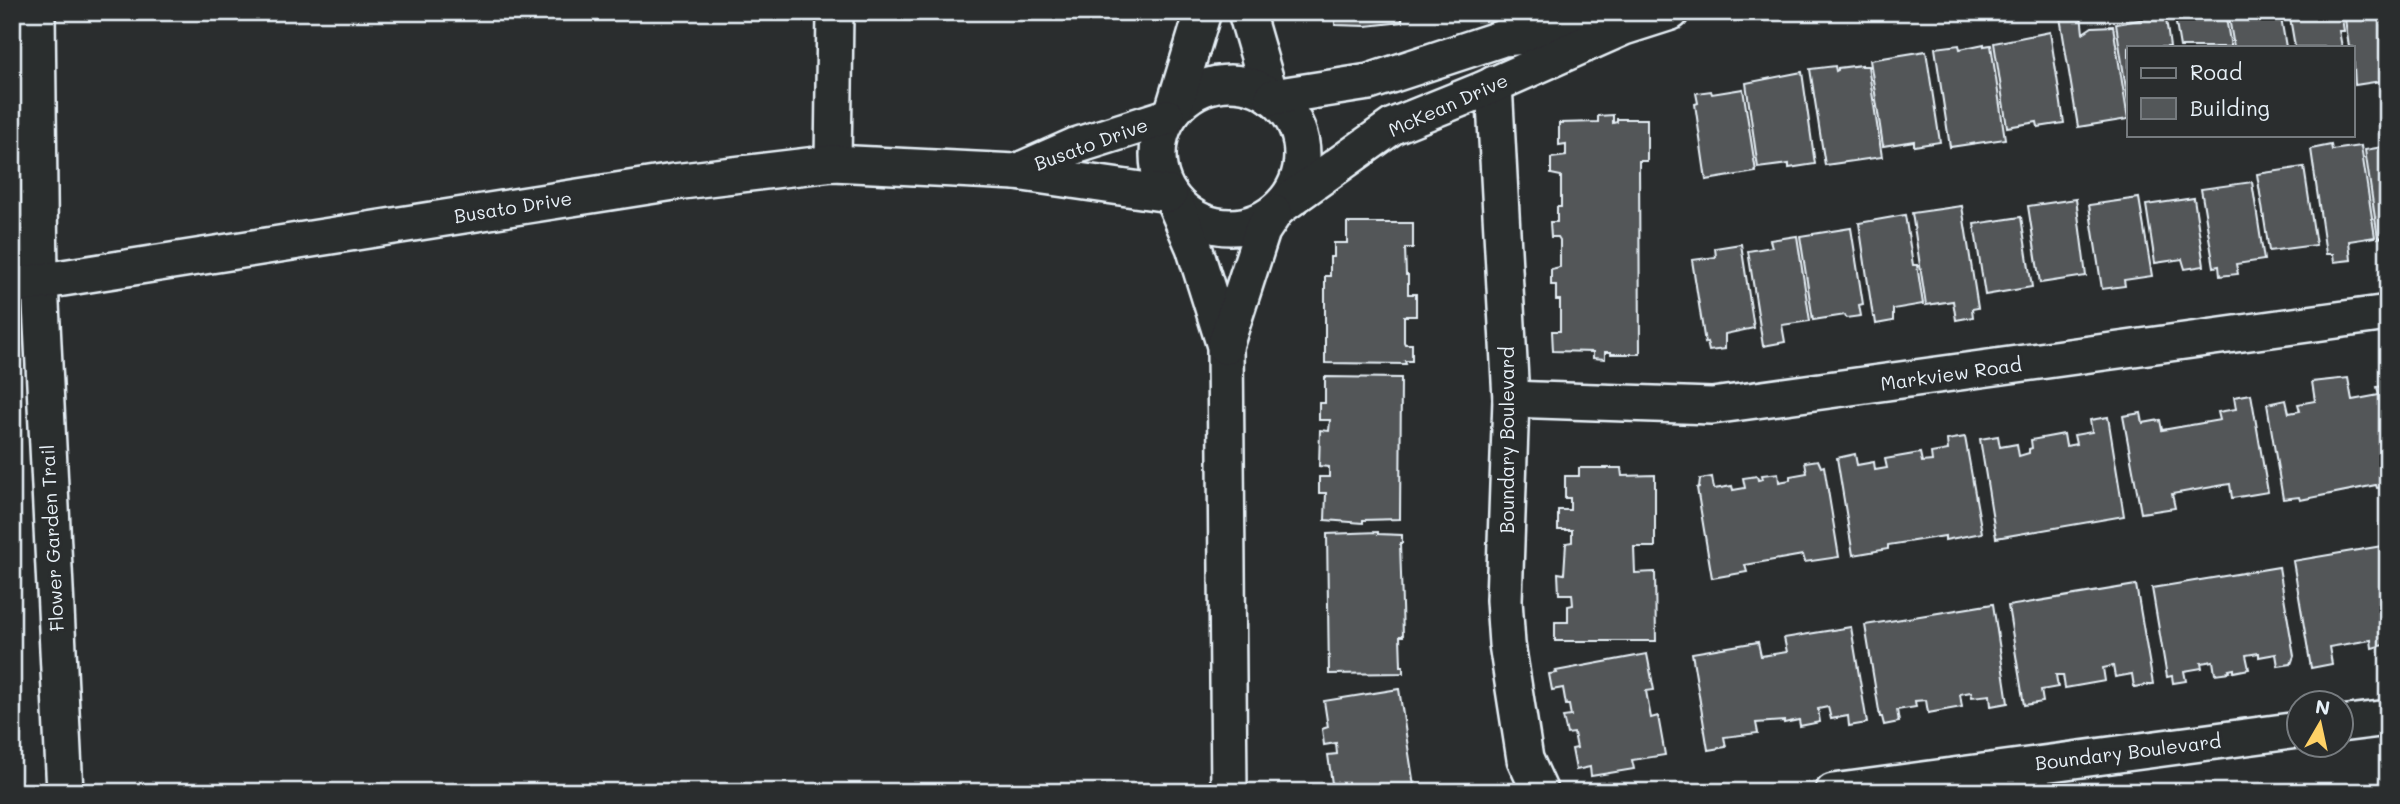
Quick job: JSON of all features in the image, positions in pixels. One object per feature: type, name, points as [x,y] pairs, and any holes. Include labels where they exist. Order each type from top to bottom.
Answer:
[{"type":"street","name":"Flower Garden Trail","points":[[37,12],[26,285],[65,792]]},
{"type":"street","points":[[833,163],[835,12]]},
{"type":"street","points":[[1203,12],[1170,114],[1158,139],[1157,163],[1164,187],[1177,206],[1197,220],[1220,227],[1244,226],[1266,218],[1279,208]]},
{"type":"street","points":[[1246,12],[1272,96]]},
{"type":"street","name":"McKean Drive","points":[[1279,208],[1392,126],[1624,27],[1671,12]]},
{"type":"street","name":"McKean Drive","points":[[1272,96],[1369,82],[1504,25],[1624,27]]},
{"type":"street","points":[[1170,114],[1183,99],[1204,87],[1228,83],[1251,86],[1272,96],[1290,114],[1300,135],[1303,159],[1298,183],[1262,231],[1225,346]]},
{"type":"street","name":"Boundary Boulevard","points":[[1494,84],[1511,398],[1504,600],[1525,759],[1540,792]]},
{"type":"street","name":"Busato Drive","points":[[1016,172],[1075,146],[1170,114]]},
{"type":"street","name":"Busato Drive","points":[[26,285],[674,182],[833,163],[1016,172],[1171,198]]},
{"type":"street","points":[[1171,198],[1194,247],[1225,346],[1229,792]]},
{"type":"street","name":"Markview Road","points":[[1511,398],[1712,406],[2388,313]]},
{"type":"street","points":[[2354,722],[2388,718]]},
{"type":"street","name":"Boundary Boulevard","points":[[1833,792],[2284,732]]},
{"type":"building","points":[[1326,12],[1402,12],[1402,22],[1366,26],[1335,25],[1335,15],[1326,15]]},
{"type":"building","points":[[2144,12],[2165,12],[2170,46],[2127,46],[2127,95],[2116,24],[2145,19]]},
{"type":"building","points":[[2174,12],[2196,12],[2197,16],[2205,12],[2225,12],[2231,46],[2180,46]]},
{"type":"building","points":[[2228,12],[2280,12],[2286,46],[2234,46]]},
{"type":"building","points":[[2289,12],[2341,12],[2344,31],[2339,31],[2342,46],[2295,46]]},
{"type":"building","points":[[2344,12],[2388,12],[2388,80],[2355,85],[2354,46],[2349,46]]},
{"type":"building","points":[[2081,14],[2083,33],[2092,27],[2113,26],[2127,119],[2078,127],[2060,17]]},
{"type":"building","points":[[2050,32],[2064,123],[2038,127],[2037,122],[2007,127],[1994,43]]},
{"type":"building","points":[[1959,45],[1960,49],[1991,45],[2005,139],[1950,147],[1935,48]]},
{"type":"building","points":[[1926,51],[1940,142],[1914,146],[1914,141],[1883,146],[1870,60]]},
{"type":"building","points":[[1835,66],[1836,71],[1838,68],[1868,66],[1882,157],[1825,165],[1810,69]]},
{"type":"building","points":[[1802,72],[1815,164],[1789,168],[1789,164],[1758,168],[1746,83]]},
{"type":"building","points":[[1743,89],[1756,172],[1706,180],[1695,104],[1698,103],[1696,93],[1711,91],[1712,94]]},
{"type":"building","points":[[1613,115],[1613,123],[1617,122],[1617,119],[1647,119],[1647,161],[1639,161],[1640,354],[1605,352],[1605,359],[1593,358],[1593,352],[1553,351],[1552,331],[1560,331],[1560,300],[1556,300],[1556,285],[1551,285],[1551,269],[1560,267],[1560,240],[1558,237],[1551,237],[1550,222],[1557,222],[1557,207],[1561,207],[1561,176],[1551,174],[1551,158],[1566,156],[1566,144],[1559,145],[1559,123],[1598,122],[1598,116]]},
{"type":"building","points":[[2331,145],[2332,150],[2361,146],[2375,237],[2349,241],[2351,260],[2334,262],[2333,254],[2326,254],[2311,149]]},
{"type":"building","points":[[2388,146],[2388,236],[2378,238],[2365,150]]},
{"type":"building","points":[[2304,167],[2316,245],[2269,251],[2257,174]]},
{"type":"building","points":[[2252,182],[2264,260],[2236,264],[2238,274],[2220,276],[2219,266],[2214,267],[2201,189]]},
{"type":"building","points":[[2139,198],[2152,276],[2124,280],[2125,286],[2102,289],[2089,205]]},
{"type":"building","points":[[2194,198],[2204,266],[2185,269],[2182,259],[2155,263],[2146,205]]},
{"type":"building","points":[[2076,199],[2086,276],[2040,283],[2028,206]]},
{"type":"building","points":[[1962,206],[1978,308],[1972,309],[1973,317],[1956,320],[1953,301],[1926,305],[1912,213]]},
{"type":"building","points":[[1905,215],[1923,304],[1893,309],[1893,321],[1876,324],[1859,223]]},
{"type":"building","points":[[2021,217],[2032,287],[1985,295],[1974,224]]},
{"type":"building","points":[[1347,223],[1413,223],[1413,248],[1405,248],[1408,294],[1416,294],[1416,316],[1404,316],[1404,342],[1412,344],[1412,361],[1405,361],[1406,364],[1325,363],[1325,276],[1330,276],[1330,257],[1334,257],[1334,243],[1347,243]]},
{"type":"building","points":[[1851,228],[1863,304],[1859,305],[1861,316],[1846,318],[1845,315],[1813,320],[1800,236]]},
{"type":"building","points":[[1797,236],[1810,321],[1782,325],[1785,342],[1763,346],[1748,251],[1772,247],[1770,240]]},
{"type":"building","points":[[1741,244],[1754,328],[1725,334],[1725,349],[1709,351],[1707,342],[1705,343],[1692,260],[1716,257],[1715,248]]},
{"type":"building","points":[[1325,377],[1401,378],[1400,519],[1363,520],[1363,523],[1325,520],[1326,493],[1319,493],[1319,477],[1329,477],[1329,467],[1319,466],[1320,430],[1329,431],[1330,420],[1319,420],[1319,403],[1325,403]]},
{"type":"building","points":[[2348,378],[2352,400],[2379,395],[2377,387],[2388,385],[2388,487],[2377,488],[2376,485],[2300,500],[2299,497],[2283,499],[2267,404],[2286,400],[2289,413],[2300,411],[2298,404],[2315,401],[2312,382]]},
{"type":"building","points":[[2251,394],[2268,492],[2232,498],[2230,484],[2172,494],[2175,508],[2141,513],[2123,416],[2141,413],[2143,423],[2160,420],[2162,430],[2220,420],[2218,412],[2236,409],[2234,397]]},
{"type":"building","points":[[2108,417],[2124,516],[1996,538],[1980,439],[1998,436],[2000,447],[2017,444],[2019,456],[2029,453],[2032,448],[2031,440],[2064,434],[2066,446],[2076,444],[2074,435],[2092,432],[2090,420]]},
{"type":"building","points":[[1965,437],[1982,533],[1945,540],[1945,536],[1888,545],[1888,549],[1853,555],[1837,458],[1855,454],[1857,465],[1874,462],[1875,470],[1887,468],[1885,459],[1920,453],[1922,462],[1932,461],[1931,453],[1948,450],[1947,440]]},
{"type":"building","points":[[1818,460],[1821,467],[1824,466],[1839,557],[1805,562],[1803,555],[1745,565],[1747,572],[1712,578],[1697,488],[1700,479],[1712,477],[1714,489],[1732,486],[1733,490],[1745,488],[1743,478],[1757,476],[1758,480],[1763,479],[1762,475],[1778,473],[1779,482],[1790,480],[1790,476],[1807,473],[1805,462]]},
{"type":"building","points":[[1579,468],[1621,468],[1622,476],[1655,475],[1655,547],[1634,547],[1635,573],[1655,572],[1656,641],[1555,641],[1555,622],[1568,622],[1568,606],[1573,605],[1572,594],[1559,594],[1558,573],[1564,574],[1566,543],[1572,542],[1572,530],[1558,530],[1558,510],[1570,510],[1570,498],[1565,498],[1565,476],[1579,476]]},
{"type":"building","points":[[1378,532],[1402,535],[1403,636],[1400,636],[1403,673],[1329,674],[1327,534]]},
{"type":"building","points":[[2388,545],[2388,644],[2372,648],[2371,640],[2329,647],[2332,664],[2311,668],[2293,561]]},
{"type":"building","points":[[2279,567],[2294,656],[2291,664],[2278,666],[2276,654],[2259,657],[2259,653],[2246,655],[2249,669],[2234,672],[2234,669],[2215,674],[2213,661],[2201,663],[2202,668],[2184,671],[2186,681],[2173,683],[2172,676],[2167,677],[2152,588]]},
{"type":"building","points":[[2136,585],[2153,684],[2134,687],[2132,674],[2115,677],[2113,666],[2103,668],[2105,681],[2065,688],[2063,675],[2056,675],[2058,687],[2041,690],[2043,702],[2024,705],[2008,606]]},
{"type":"building","points":[[1993,604],[2008,703],[1991,706],[1990,695],[1972,697],[1971,692],[1960,694],[1962,707],[1928,713],[1926,700],[1915,701],[1916,707],[1897,710],[1899,722],[1884,725],[1880,717],[1865,625]]},
{"type":"building","points":[[1851,627],[1867,723],[1849,726],[1848,716],[1831,719],[1828,707],[1818,709],[1820,722],[1800,726],[1799,720],[1756,723],[1758,733],[1724,737],[1726,747],[1708,750],[1692,653],[1758,642],[1761,656],[1787,652],[1784,638]]},
{"type":"building","points":[[1647,654],[1654,690],[1646,691],[1651,718],[1658,716],[1665,755],[1632,760],[1634,769],[1591,776],[1590,767],[1576,770],[1572,749],[1577,748],[1574,733],[1567,734],[1563,717],[1571,716],[1569,705],[1566,705],[1563,688],[1552,690],[1549,674]]},
{"type":"building","points":[[1399,689],[1415,792],[1333,791],[1328,755],[1337,754],[1336,743],[1324,745],[1322,729],[1328,727],[1324,701]]}]
